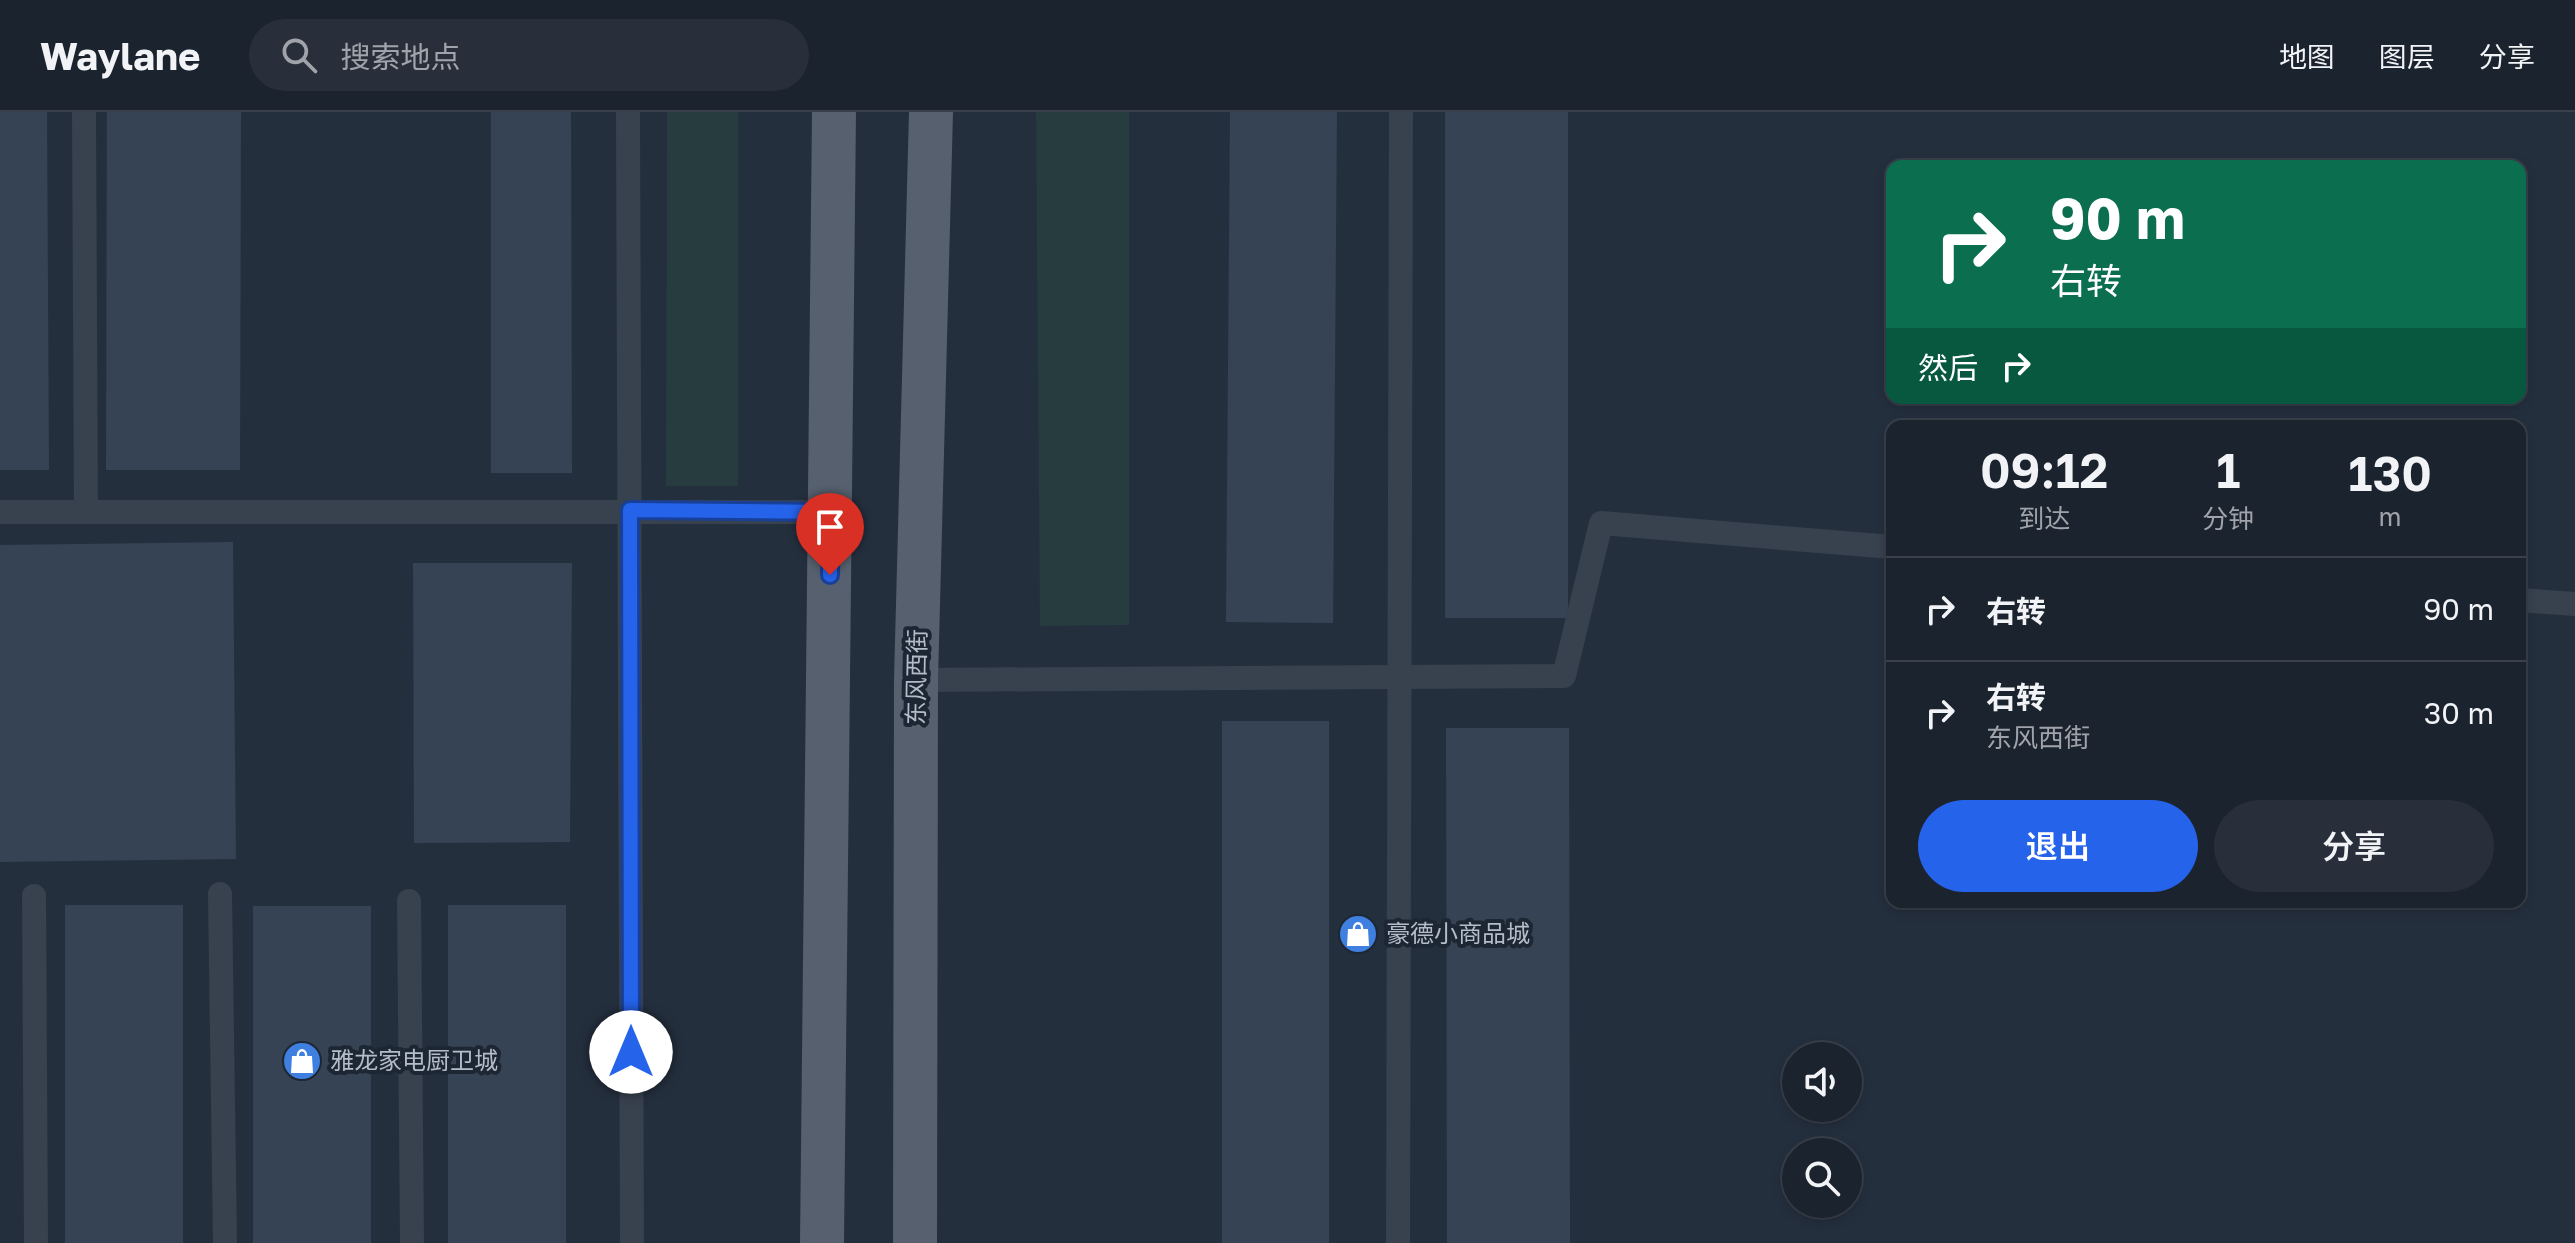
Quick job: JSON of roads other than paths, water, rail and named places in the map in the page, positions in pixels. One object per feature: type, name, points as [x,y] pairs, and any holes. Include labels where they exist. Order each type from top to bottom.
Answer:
[{"type":"main road","points":[[822,1243],[834,112]]},
{"type":"main road","name":"东风西街","points":[[915,1243],[916,680],[931,112]]},
{"type":"lane","points":[[84,112],[86,512]]},
{"type":"lane","points":[[628,112],[632,1243]]},
{"type":"lane","points":[[1398,1243],[1401,112]]},
{"type":"lane","points":[[0,512],[831,512]]},
{"type":"lane","points":[[916,680],[1564,676],[1601,523],[1886,547]]},
{"type":"lane","points":[[2526,600],[2575,604]]},
{"type":"lane","points":[[220,894],[225,1243]]},
{"type":"lane","points":[[34,896],[36,1243]]},
{"type":"lane","points":[[409,901],[412,1243]]},
{"type":"place","name":"豪德小商品城","points":[[1358,934]]},
{"type":"place","name":"雅龙家电厨卫城","points":[[302,1061]]}]
